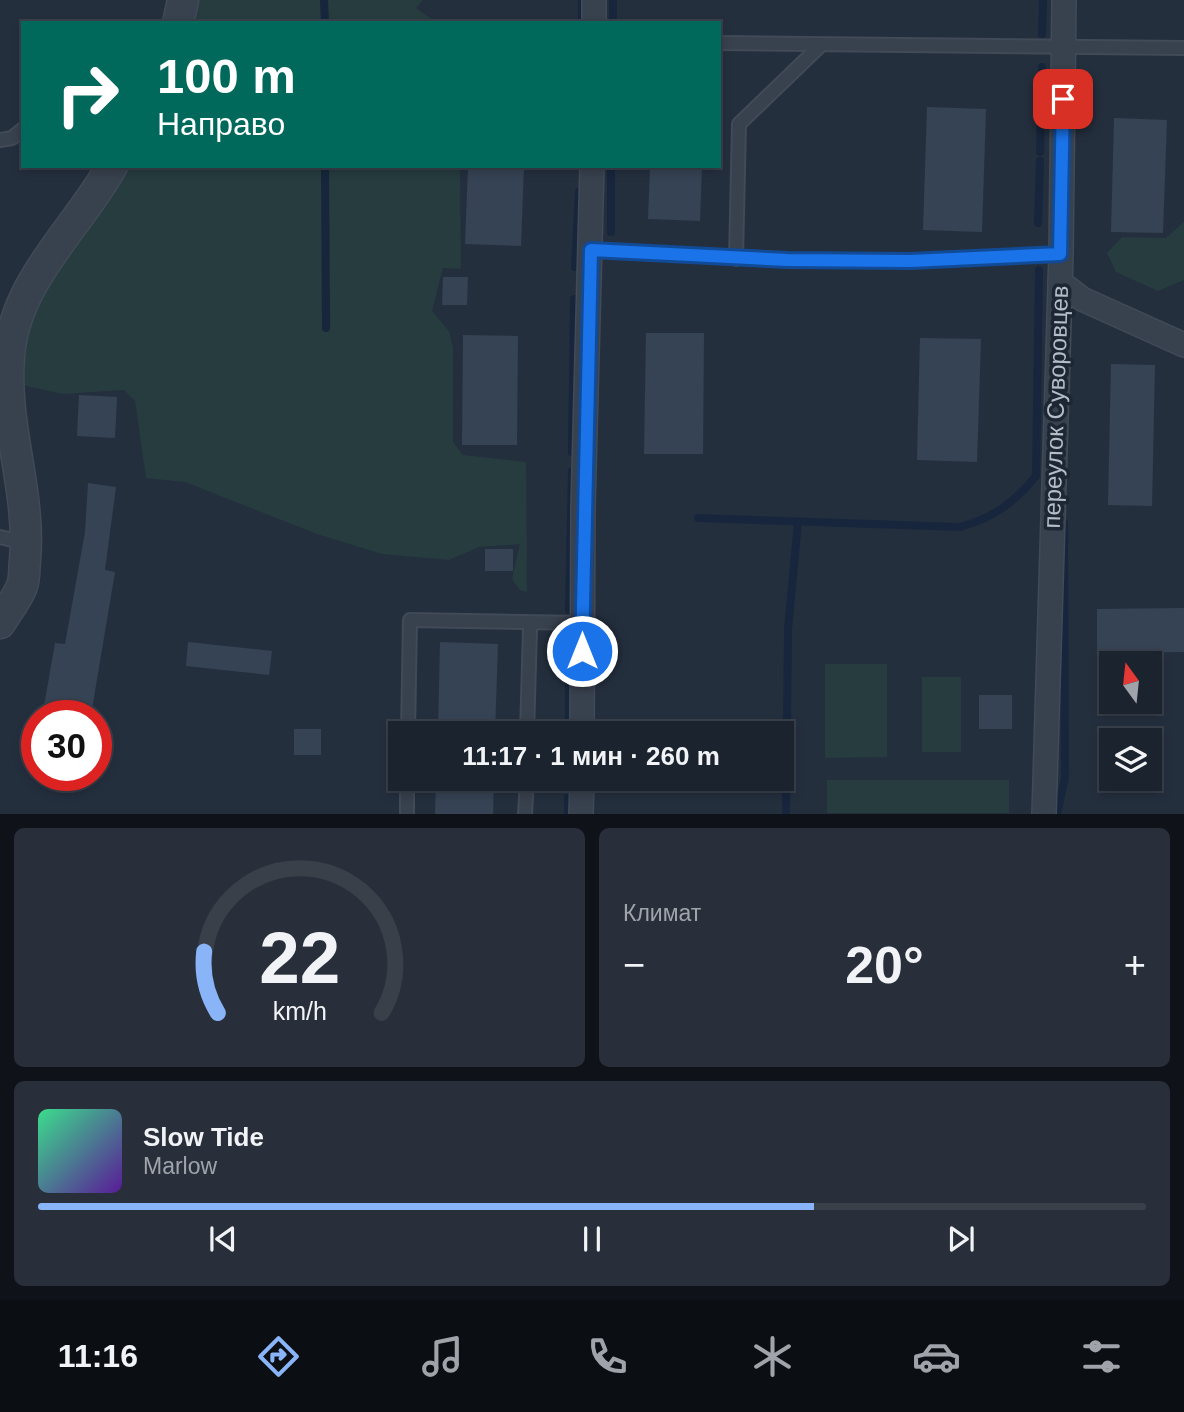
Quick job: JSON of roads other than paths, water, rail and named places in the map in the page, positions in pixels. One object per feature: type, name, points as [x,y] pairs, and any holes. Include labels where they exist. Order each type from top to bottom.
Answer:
[{"type":"street","points":[[178,21],[183,0]]},
{"type":"street","points":[[594,0],[594,21]]},
{"type":"street","name":"переулок Суворовцев","points":[[1044,814],[1060,282],[1064,0]]},
{"type":"street","points":[[0,623],[23,585],[13,540],[24,497],[9,403],[9,355],[24,299],[51,251],[111,168]]},
{"type":"street","points":[[582,721],[592,168]]},
{"type":"street","points":[[1060,282],[1082,299],[1184,345]]},
{"type":"street","points":[[581,814],[582,791]]},
{"type":"lane","points":[[721,43],[1184,48]]},
{"type":"lane","points":[[736,259],[739,124],[820,46]]},
{"type":"lane","points":[[0,140],[12,138],[21,131]]},
{"type":"lane","points":[[591,250],[736,259],[910,261],[1060,254]]},
{"type":"lane","points":[[408,721],[411,620],[582,623]]},
{"type":"lane","points":[[527,721],[530,629],[533,623]]},
{"type":"lane","points":[[407,791],[407,814]]},
{"type":"lane","points":[[525,814],[526,791]]},
{"type":"waterway","points":[[324,0],[325,21]]},
{"type":"waterway","points":[[582,0],[582,21]]},
{"type":"waterway","points":[[613,0],[613,21]]},
{"type":"waterway","points":[[1042,34],[1043,0]]},
{"type":"waterway","points":[[1040,152],[1042,67]]},
{"type":"waterway","points":[[1038,223],[1040,161]]},
{"type":"waterway","points":[[325,168],[326,328]]},
{"type":"waterway","points":[[611,168],[611,232]]},
{"type":"waterway","points":[[575,267],[579,192]]},
{"type":"waterway","points":[[698,518],[960,527],[983,519],[1002,508],[1036,476],[1039,270]]},
{"type":"waterway","points":[[572,452],[574,299]]},
{"type":"waterway","points":[[569,610],[572,471]]},
{"type":"waterway","points":[[786,814],[788,629],[798,522]]},
{"type":"waterway","points":[[1057,814],[1065,778],[1064,523]]},
{"type":"waterway","points":[[569,633],[569,721]]},
{"type":"waterway","points":[[568,798],[568,814]]}]
